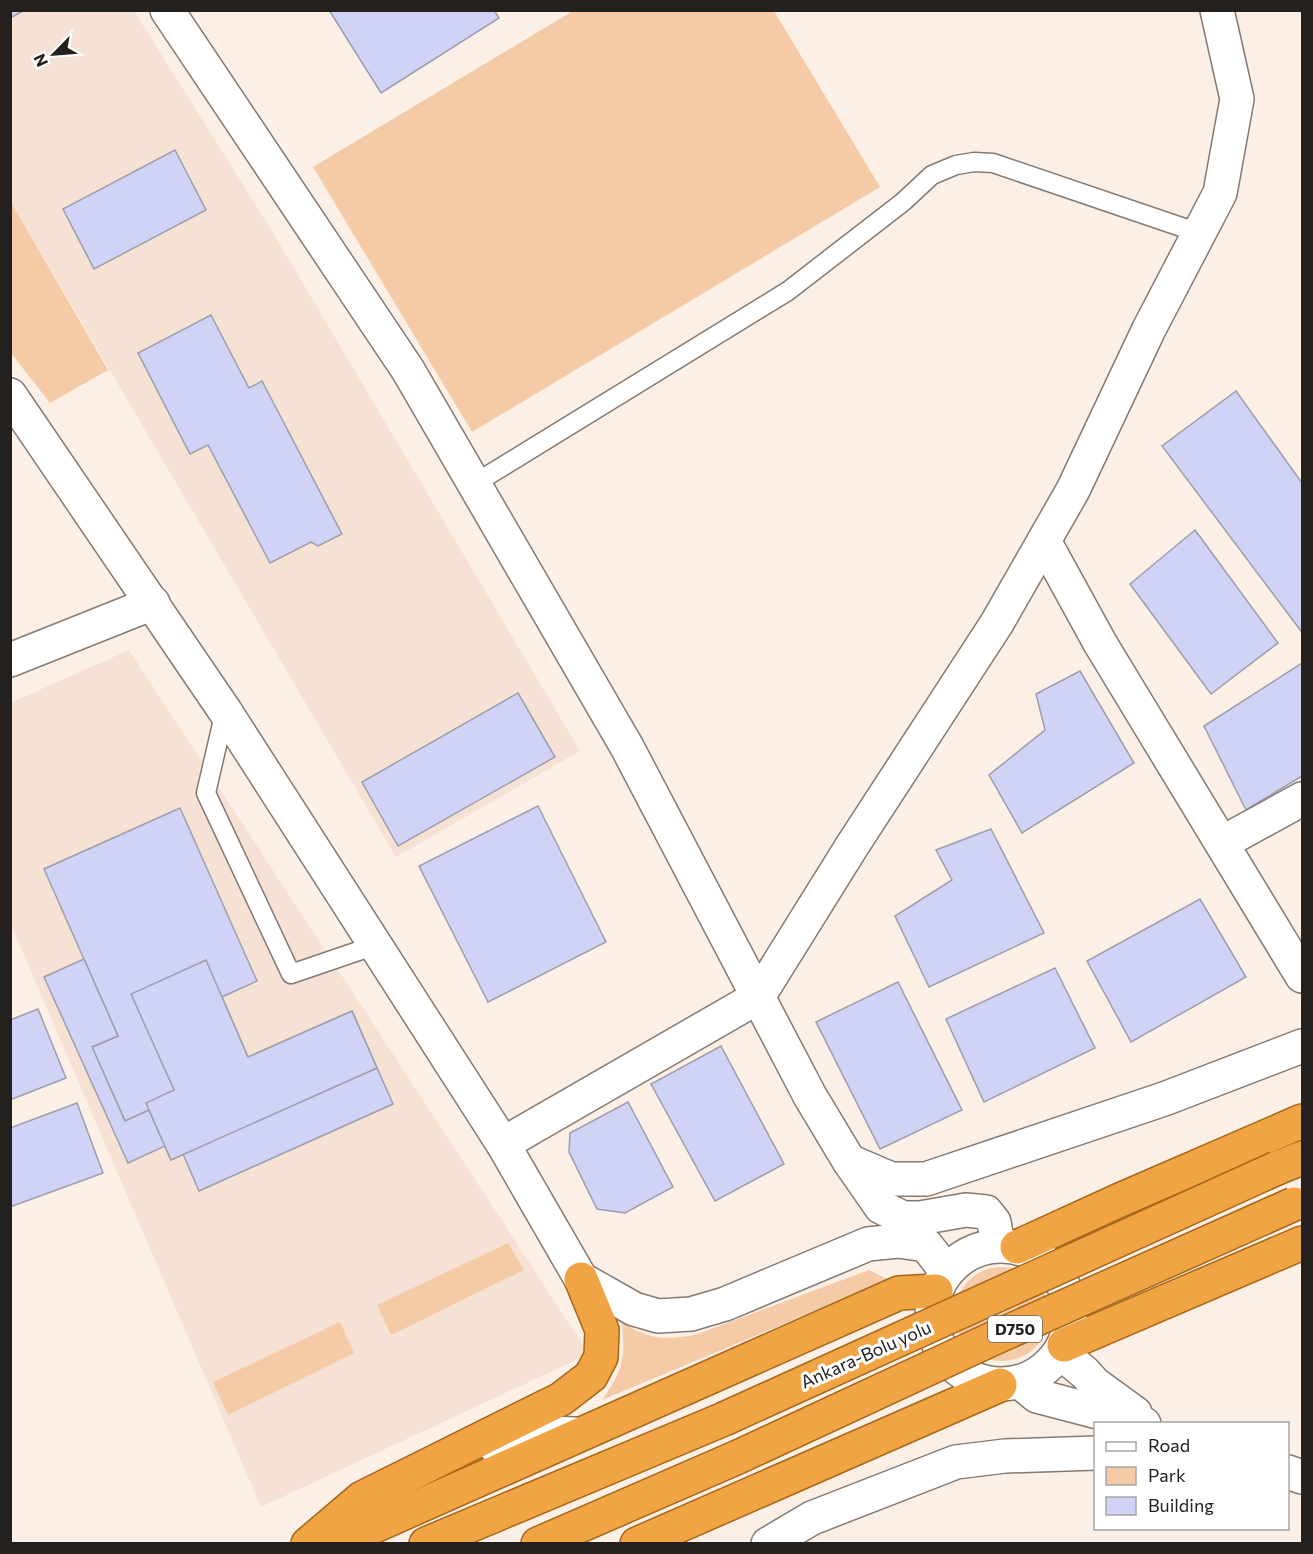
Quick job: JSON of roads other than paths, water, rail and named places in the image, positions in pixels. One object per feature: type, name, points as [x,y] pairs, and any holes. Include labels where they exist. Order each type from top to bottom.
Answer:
[{"type":"highway","points":[[1007,1246],[1120,1200],[1302,1120]]},
{"type":"highway","name":"Ankara-Bolu yolu","points":[[426,1544],[724,1419],[1290,1163]]},
{"type":"highway","name":"Ankara-Bolu yolu","points":[[538,1544],[738,1457],[1003,1334],[1298,1202]]},
{"type":"highway","points":[[1062,1349],[1302,1242]]},
{"type":"highway","points":[[308,1544],[362,1498],[561,1400],[591,1376],[601,1357],[602,1330],[581,1280]]},
{"type":"highway","points":[[348,1537],[899,1293],[941,1281]]},
{"type":"highway","points":[[638,1544],[1010,1384]]},
{"type":"street","points":[[167,10],[408,370],[627,747],[810,1096],[849,1161],[881,1207],[903,1218],[920,1218],[966,1210],[986,1212],[1007,1246]]},
{"type":"street","points":[[503,1144],[758,997],[852,846],[997,623],[1073,490],[1149,329],[1220,193],[1236,99],[1217,10]]},
{"type":"street","points":[[10,395],[225,711],[376,945],[503,1144],[581,1280],[634,1309],[658,1316],[691,1314],[725,1304],[868,1244],[898,1241],[926,1245],[941,1281]]},
{"type":"street","points":[[1044,541],[1100,643],[1302,976]]},
{"type":"street","points":[[10,660],[153,603]]},
{"type":"street","points":[[1222,843],[1302,799]]},
{"type":"street","points":[[849,1161],[891,1179],[926,1179],[1164,1099],[1302,1046]]},
{"type":"street","points":[[1010,1384],[1038,1375],[1062,1349],[1070,1325],[1070,1304],[1064,1285],[1053,1268],[1036,1255],[1007,1246],[978,1249],[961,1258],[941,1281],[932,1312],[935,1334],[944,1354],[959,1370],[978,1381],[1010,1384],[1037,1396],[1136,1422]]},
{"type":"street","points":[[1062,1349],[1095,1384],[1128,1410],[1154,1422]]},
{"type":"street","points":[[768,1544],[812,1518],[956,1462],[1005,1456],[1094,1453]]},
{"type":"lane","points":[[474,484],[788,291],[903,202],[932,175],[944,169],[974,162],[993,163],[1199,233]]},
{"type":"lane","points":[[225,711],[206,793],[291,974],[376,945]]}]
